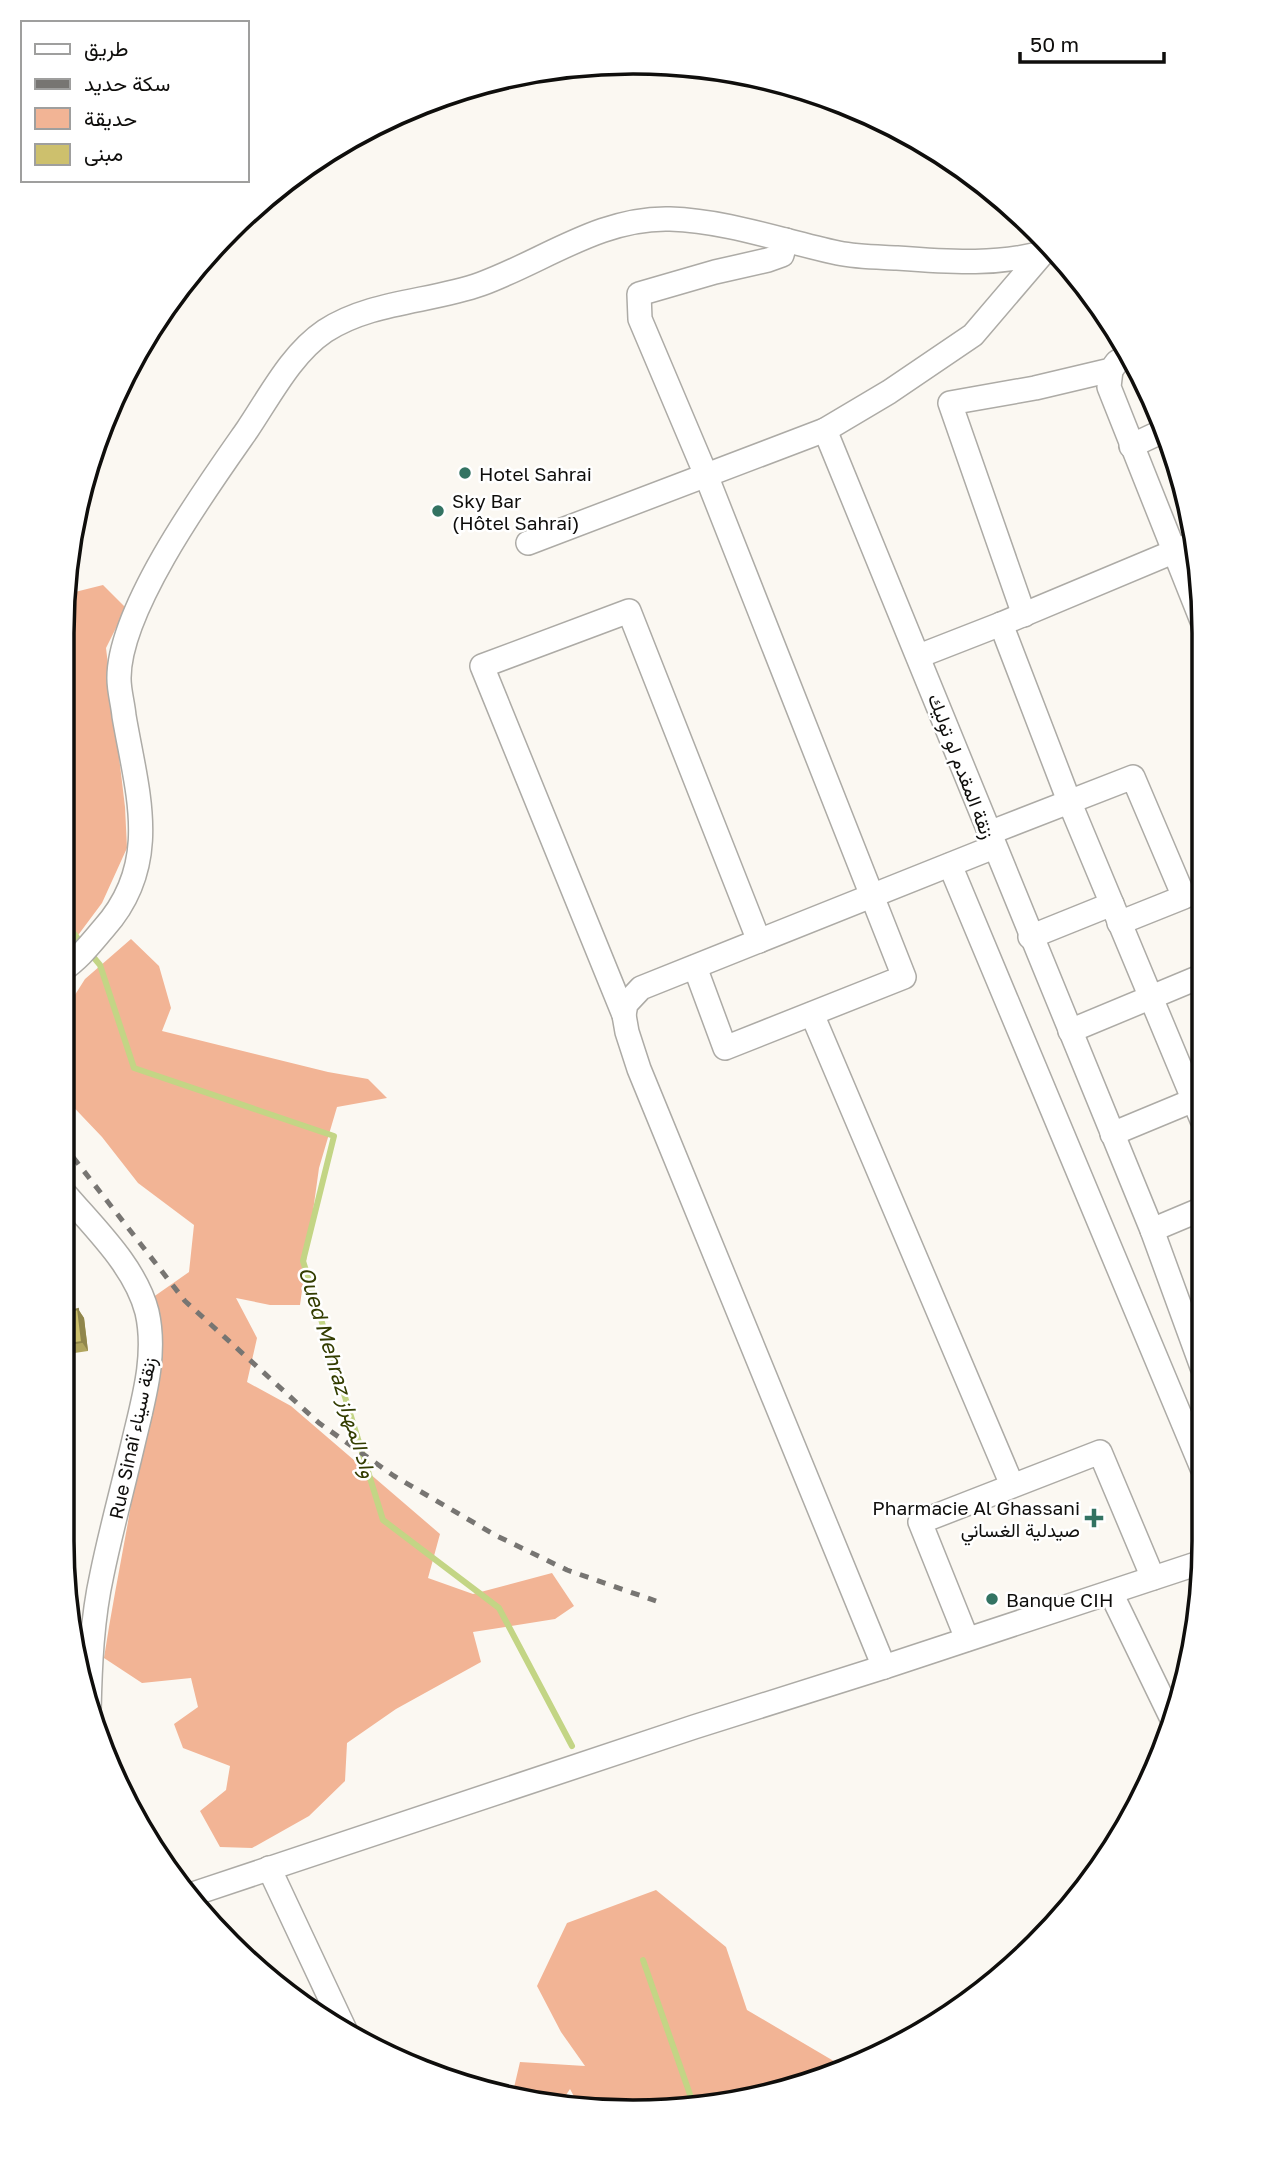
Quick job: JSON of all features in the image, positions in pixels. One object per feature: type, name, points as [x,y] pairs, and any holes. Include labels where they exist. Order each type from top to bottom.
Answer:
[{"type":"street","points":[[74,960],[118,913],[140,858],[143,836],[119,678],[124,642],[155,572],[212,480],[298,355],[324,332],[358,314],[429,299],[482,284],[579,239],[627,223],[668,219],[709,223],[843,254],[939,261],[979,263],[1042,252]]},
{"type":"street","points":[[695,967],[725,1048],[904,977],[706,475],[640,319],[638,307],[639,294],[782,255],[786,240]]},
{"type":"street","points":[[528,543],[825,430],[889,392],[973,335],[1045,255]]},
{"type":"street","points":[[919,656],[1184,547],[1131,446],[1109,387],[1111,370],[1120,359]]},
{"type":"street","points":[[1024,615],[950,403],[1035,388],[1111,370]]},
{"type":"street","name":"زنقة المقدم لو توليك","points":[[825,430],[1152,1230],[1192,1340]]},
{"type":"street","points":[[1131,446],[1155,435]]},
{"type":"street","points":[[759,942],[629,611],[482,666],[624,1015],[639,1069],[884,1667]]},
{"type":"street","points":[[1001,624],[1069,801],[1151,998],[1192,1085]]},
{"type":"street","points":[[624,1015],[626,1004],[641,988],[950,864],[1069,801],[1133,777],[1184,897],[1030,937]]},
{"type":"street","points":[[950,864],[1192,1444]]},
{"type":"street","points":[[1070,1031],[1192,980]]},
{"type":"street","points":[[812,1014],[1012,1485]]},
{"type":"street","points":[[1112,1134],[1192,1098]]},
{"type":"street","name":"Rue Sinaï زنقة سيناء","points":[[74,1204],[122,1262],[138,1288],[147,1312],[151,1356],[100,1586],[94,1620],[91,1678]]},
{"type":"street","points":[[1152,1230],[1192,1213]]},
{"type":"street","points":[[967,1639],[920,1522],[1100,1452],[1153,1578]]},
{"type":"street","points":[[198,1892],[1191,1566]]},
{"type":"street","points":[[1111,1593],[1166,1707]]},
{"type":"street","points":[[270,1868],[339,2017]]},
{"type":"green space","points":[[103,585],[126,608],[106,648],[125,807],[127,848],[102,903],[74,941],[74,632],[75,592]]},
{"type":"green space","points":[[131,939],[159,966],[171,1008],[162,1031],[328,1072],[368,1079],[387,1098],[337,1107],[319,1168],[300,1305],[270,1305],[236,1298],[257,1338],[247,1382],[291,1406],[440,1534],[428,1578],[473,1594],[552,1573],[574,1606],[555,1619],[473,1632],[481,1662],[396,1709],[347,1743],[345,1781],[309,1816],[252,1848],[220,1847],[200,1811],[226,1790],[230,1766],[183,1748],[174,1724],[198,1707],[191,1678],[142,1683],[104,1658],[140,1449],[149,1300],[189,1272],[194,1225],[138,1183],[102,1137],[74,1108],[74,996],[85,979]]},
{"type":"green space","points":[[656,1890],[726,1947],[747,2010],[835,2062],[742,2090],[669,2099],[596,2099],[574,2097],[570,2089],[565,2096],[514,2088],[520,2062],[585,2066],[561,2032],[537,1986],[567,1923]]},
{"type":"building","points":[[78,1309],[82,1342],[74,1343],[74,1310]]},
{"type":"waterway","name":"Oued Mehraz واد المهراز","points":[[74,934],[83,945]]},
{"type":"waterway","name":"Oued Mehraz واد المهراز","points":[[90,953],[100,965],[134,1068],[334,1136],[303,1261],[383,1520],[499,1608],[572,1746]]},
{"type":"waterway","points":[[643,1960],[691,2097]]},
{"type":"railway","points":[[74,1158],[185,1301],[319,1423],[394,1476],[495,1535],[567,1570],[656,1601]]},
{"type":"place","name":"Hotel Sahrai","points":[[465,473]]},
{"type":"place","name":"Sky Bar (Hôtel Sahrai)","points":[[438,511]]},
{"type":"place","name":"Pharmacie Al Ghassani صيدلية الغساني","points":[[1094,1518]]},
{"type":"place","name":"Banque CIH","points":[[992,1599]]}]
